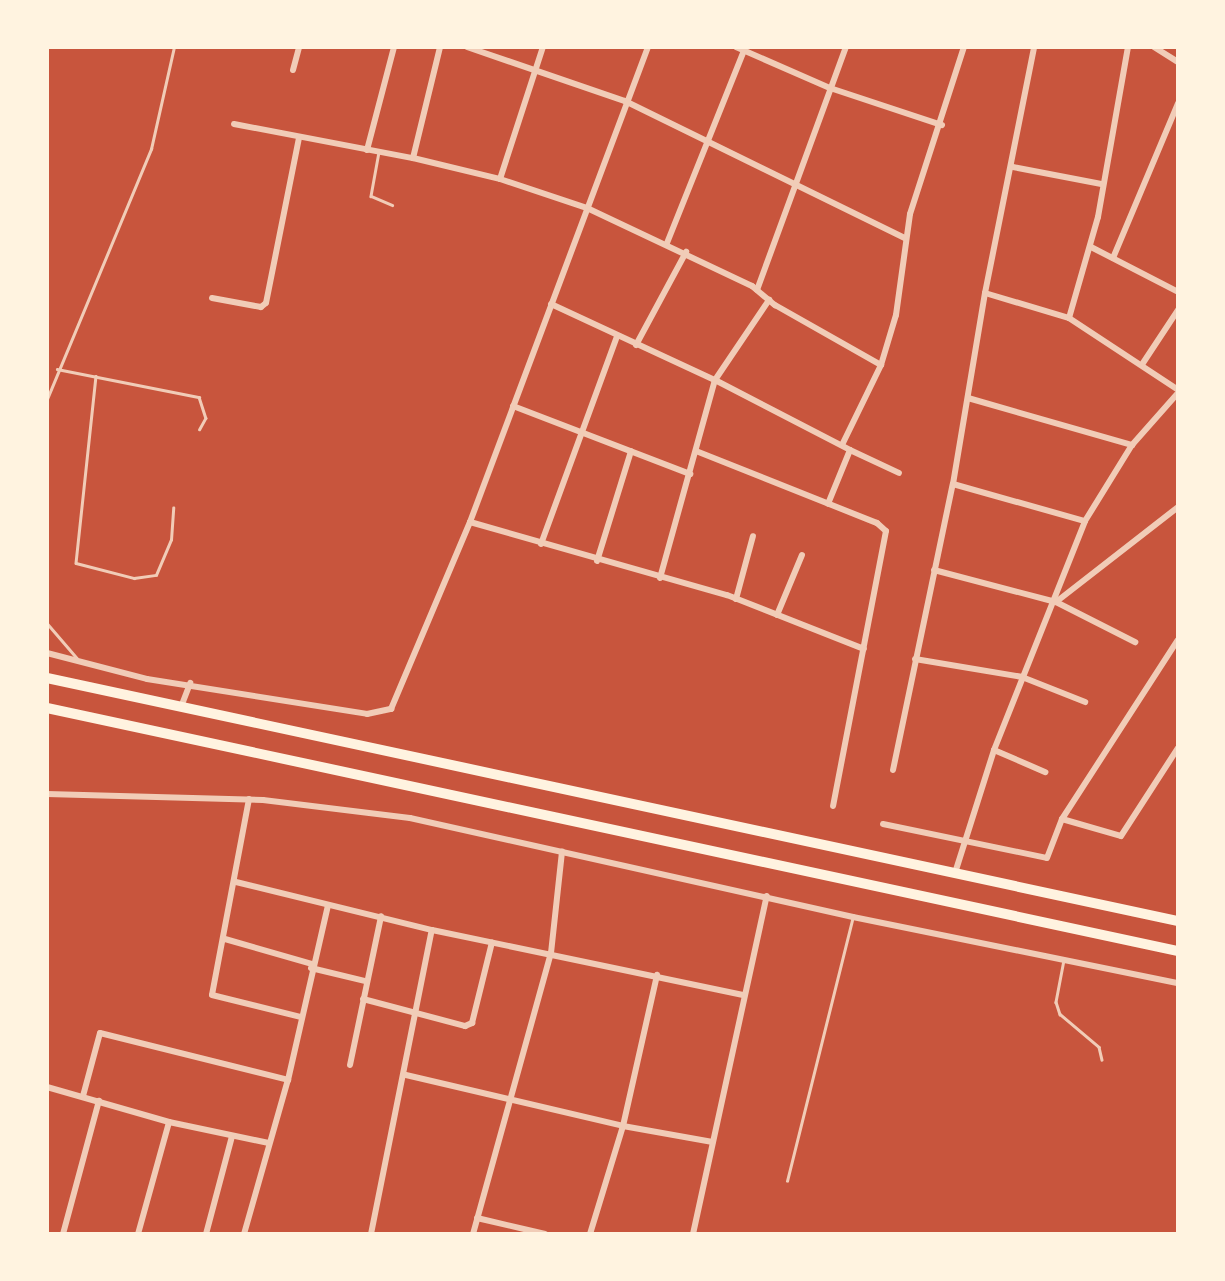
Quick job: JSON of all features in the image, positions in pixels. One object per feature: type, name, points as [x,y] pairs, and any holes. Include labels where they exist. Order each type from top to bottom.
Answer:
[{"type":"highway","points":[[47,678],[1178,921]]},
{"type":"highway","points":[[47,708],[1178,951]]},
{"type":"street","points":[[293,70],[299,47]]},
{"type":"street","points":[[367,150],[394,47]]},
{"type":"street","points":[[413,158],[440,47]]},
{"type":"street","points":[[467,47],[625,101],[905,238]]},
{"type":"street","points":[[500,179],[543,47]]},
{"type":"street","points":[[47,653],[147,678],[367,715],[391,709],[470,522],[625,101],[648,47]]},
{"type":"street","points":[[736,47],[830,88],[942,125]]},
{"type":"street","points":[[757,290],[846,47]]},
{"type":"street","points":[[842,445],[881,365],[896,315],[905,238],[964,47]]},
{"type":"street","points":[[893,770],[953,484],[985,293],[1013,167],[1034,47]]},
{"type":"street","points":[[1069,318],[1091,247],[1128,47]]},
{"type":"street","points":[[1154,47],[1178,62]]},
{"type":"street","points":[[667,243],[744,49]]},
{"type":"street","points":[[1114,258],[1178,103]]},
{"type":"street","points":[[234,124],[413,158],[500,179],[587,208],[686,252],[757,290],[769,300],[881,365]]},
{"type":"street","points":[[212,299],[261,307],[266,303],[299,138]]},
{"type":"street","points":[[1013,167],[1101,184]]},
{"type":"street","points":[[1091,247],[1178,292]]},
{"type":"street","points":[[636,345],[686,252]]},
{"type":"street","points":[[956,873],[963,843],[994,750],[1022,677],[1056,601],[1085,521],[1132,445],[1178,392],[1143,363],[1069,318],[985,293]]},
{"type":"street","points":[[660,578],[715,380],[769,300]]},
{"type":"street","points":[[551,304],[715,380],[899,473]]},
{"type":"street","points":[[1143,363],[1178,310]]},
{"type":"street","points":[[541,544],[617,336]]},
{"type":"street","points":[[968,398],[1132,445]]},
{"type":"street","points":[[513,406],[690,474]]},
{"type":"street","points":[[828,504],[850,450]]},
{"type":"street","points":[[696,451],[877,523],[886,531],[833,806]]},
{"type":"street","points":[[597,561],[631,452]]},
{"type":"street","points":[[953,484],[1085,521]]},
{"type":"street","points":[[1056,601],[1178,508]]},
{"type":"street","points":[[470,522],[597,561],[736,599],[864,649]]},
{"type":"street","points":[[736,599],[753,536]]},
{"type":"street","points":[[776,615],[802,555]]},
{"type":"street","points":[[934,570],[1056,601],[1135,642]]},
{"type":"street","points":[[883,824],[1043,859],[1050,855],[1062,819],[1178,640]]},
{"type":"street","points":[[915,659],[1022,677],[1085,702]]},
{"type":"street","points":[[181,707],[190,684]]},
{"type":"street","points":[[1062,819],[1121,836],[1178,748]]},
{"type":"street","points":[[994,750],[1045,772]]},
{"type":"street","points":[[47,794],[249,799],[320,804],[410,818],[853,917],[1178,983]]},
{"type":"street","points":[[249,799],[236,882],[212,995],[301,1017]]},
{"type":"street","points":[[473,1234],[514,1101],[551,953],[562,852]]},
{"type":"street","points":[[236,882],[432,930],[744,995]]},
{"type":"street","points":[[693,1234],[766,897]]},
{"type":"street","points":[[244,1234],[288,1080],[328,905]]},
{"type":"street","points":[[350,1065],[365,981],[381,916]]},
{"type":"street","points":[[371,1234],[406,1075],[432,930]]},
{"type":"street","points":[[225,939],[365,981]]},
{"type":"street","points":[[363,999],[465,1026],[472,1023],[492,943]]},
{"type":"street","points":[[590,1234],[623,1126],[657,975]]},
{"type":"street","points":[[83,1096],[100,1033],[288,1080]]},
{"type":"street","points":[[406,1075],[623,1126],[713,1142]]},
{"type":"street","points":[[47,1087],[169,1122],[269,1143]]},
{"type":"street","points":[[64,1234],[99,1101]]},
{"type":"street","points":[[138,1234],[169,1122]]},
{"type":"street","points":[[206,1234],[232,1136]]},
{"type":"street","points":[[477,1218],[545,1234]]},
{"type":"lane","points":[[47,399],[57,369],[151,149],[174,47]]},
{"type":"lane","points":[[379,152],[371,196],[392,205]]},
{"type":"lane","points":[[57,369],[199,397],[206,418],[200,429]]},
{"type":"lane","points":[[96,376],[76,563],[134,578],[156,575],[171,540],[173,508]]},
{"type":"lane","points":[[47,623],[79,661]]},
{"type":"lane","points":[[787,1181],[853,917]]},
{"type":"lane","points":[[1064,960],[1056,1002],[1060,1014],[1099,1047],[1102,1060]]}]
